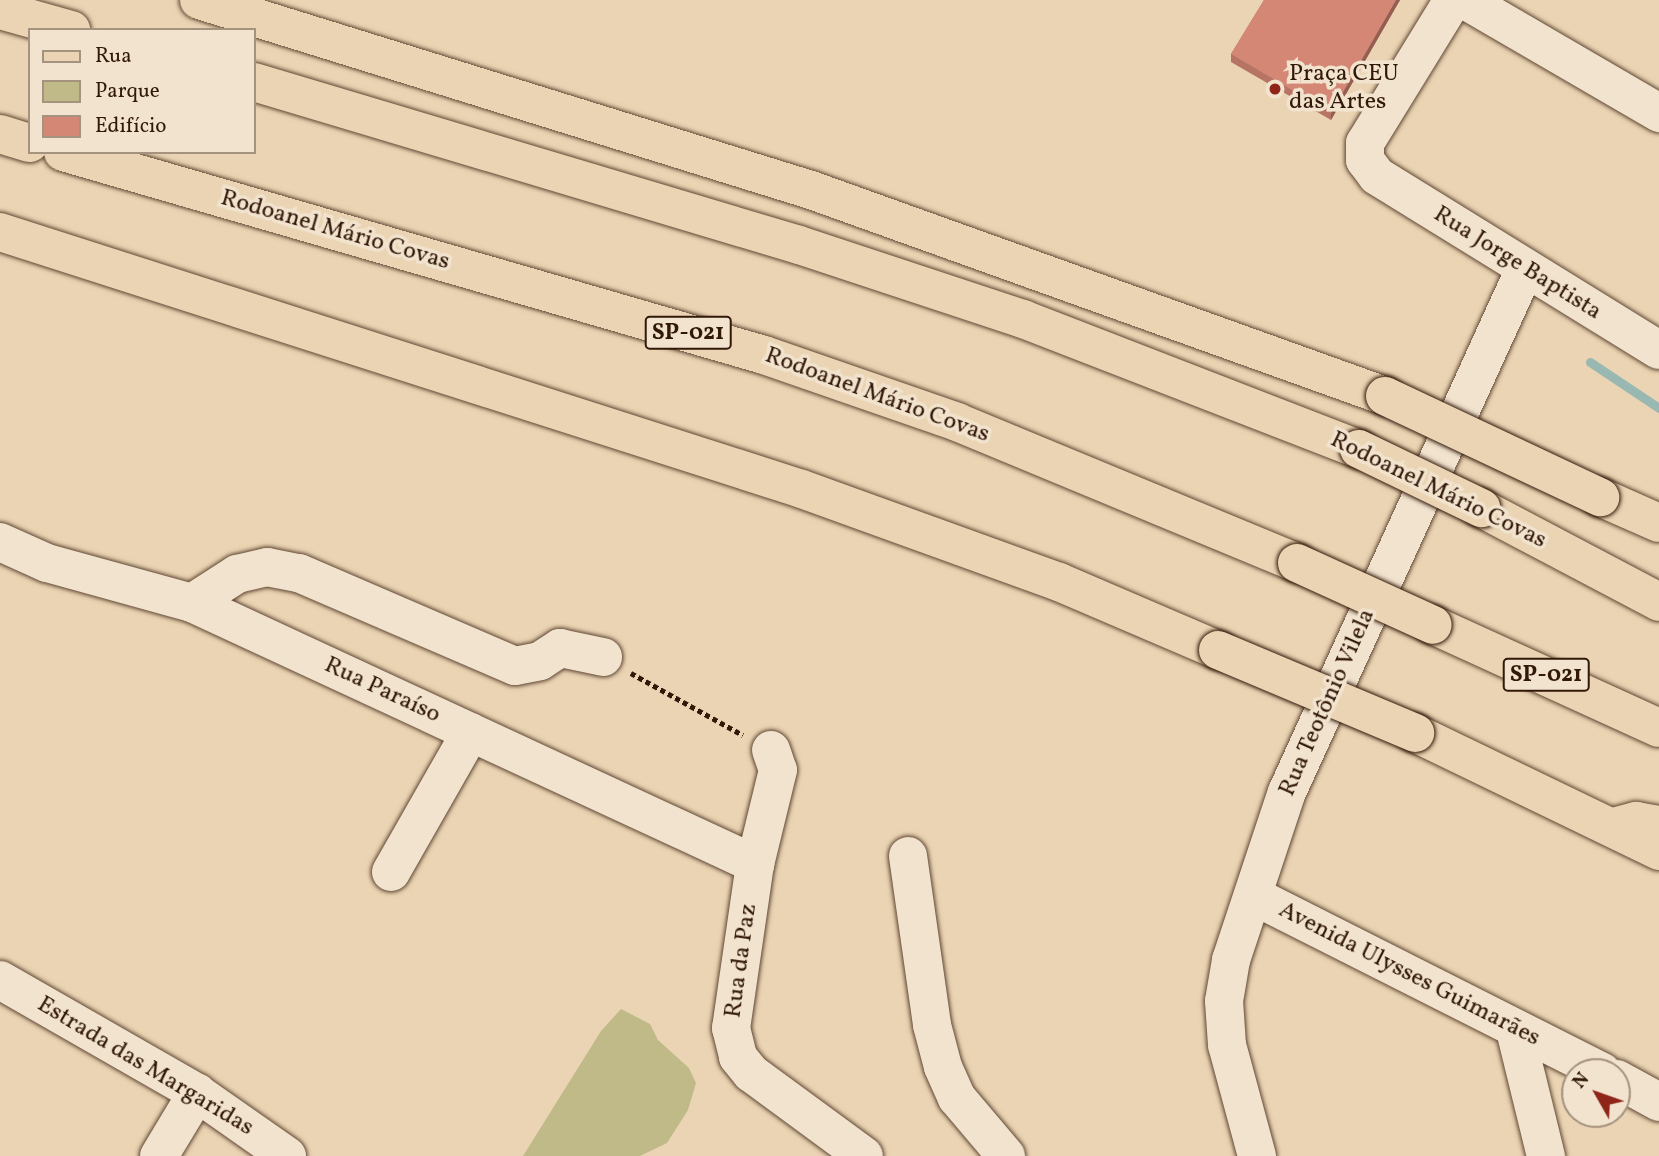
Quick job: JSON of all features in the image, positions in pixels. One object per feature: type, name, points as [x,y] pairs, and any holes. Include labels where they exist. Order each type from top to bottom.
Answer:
[{"type":"main road","points":[[199,0],[811,190],[1385,396],[1600,498],[1659,523]]},
{"type":"main road","points":[[0,9],[64,28]]},
{"type":"main road","name":"Rodoanel Mário Covas","points":[[256,83],[799,245],[1023,319],[1359,449],[1481,508],[1659,602]]},
{"type":"main road","points":[[0,134],[28,142]]},
{"type":"main road","name":"Rodoanel Mário Covas","points":[[70,154],[764,355],[957,422],[1297,563],[1659,728]]},
{"type":"main road","points":[[0,232],[802,489],[1059,582],[1415,733],[1659,850]]},
{"type":"main road","points":[[1613,827],[1636,821],[1659,825]]},
{"type":"street","name":"Rua Jorge Baptista","points":[[1453,0],[1365,143],[1366,160],[1377,176],[1524,271],[1659,350]]},
{"type":"street","points":[[1465,0],[1659,113]]},
{"type":"street","name":"Rua Teotônio Vilela","points":[[1257,1156],[1227,1045],[1224,1001],[1231,960],[1287,792],[1524,271]]},
{"type":"street","name":"Rua Paraíso","points":[[0,542],[47,563],[192,603],[755,864]]},
{"type":"street","points":[[192,603],[237,574],[267,567],[299,573],[515,666],[540,661],[560,648],[603,657]]},
{"type":"street","points":[[391,872],[471,732]]},
{"type":"street","name":"Rua da Paz","points":[[771,750],[778,771],[755,864],[732,1028],[738,1057],[751,1073],[864,1156]]},
{"type":"street","points":[[908,856],[932,1025],[943,1067],[957,1098],[1006,1156]]},
{"type":"street","name":"Avenida Ulysses Guimarães","points":[[1254,897],[1406,970],[1515,1030],[1573,1058]]},
{"type":"street","name":"Estrada das Margaridas","points":[[0,980],[197,1093],[288,1156]]},
{"type":"street","points":[[1515,1030],[1546,1156]]},
{"type":"street","points":[[1631,1087],[1659,1102]]},
{"type":"street","points":[[159,1156],[197,1093]]},
{"type":"path","points":[[603,657],[771,750]]},
{"type":"green space","points":[[621,1009],[650,1024],[658,1040],[689,1068],[696,1083],[688,1110],[667,1143],[640,1156],[523,1156],[601,1031]]},
{"type":"building","points":[[1264,0],[1396,0],[1331,113],[1231,54]]},
{"type":"waterway","points":[[1590,362],[1659,408]]},
{"type":"place","name":"Praça CEU das Artes","points":[[1275,89]]}]
